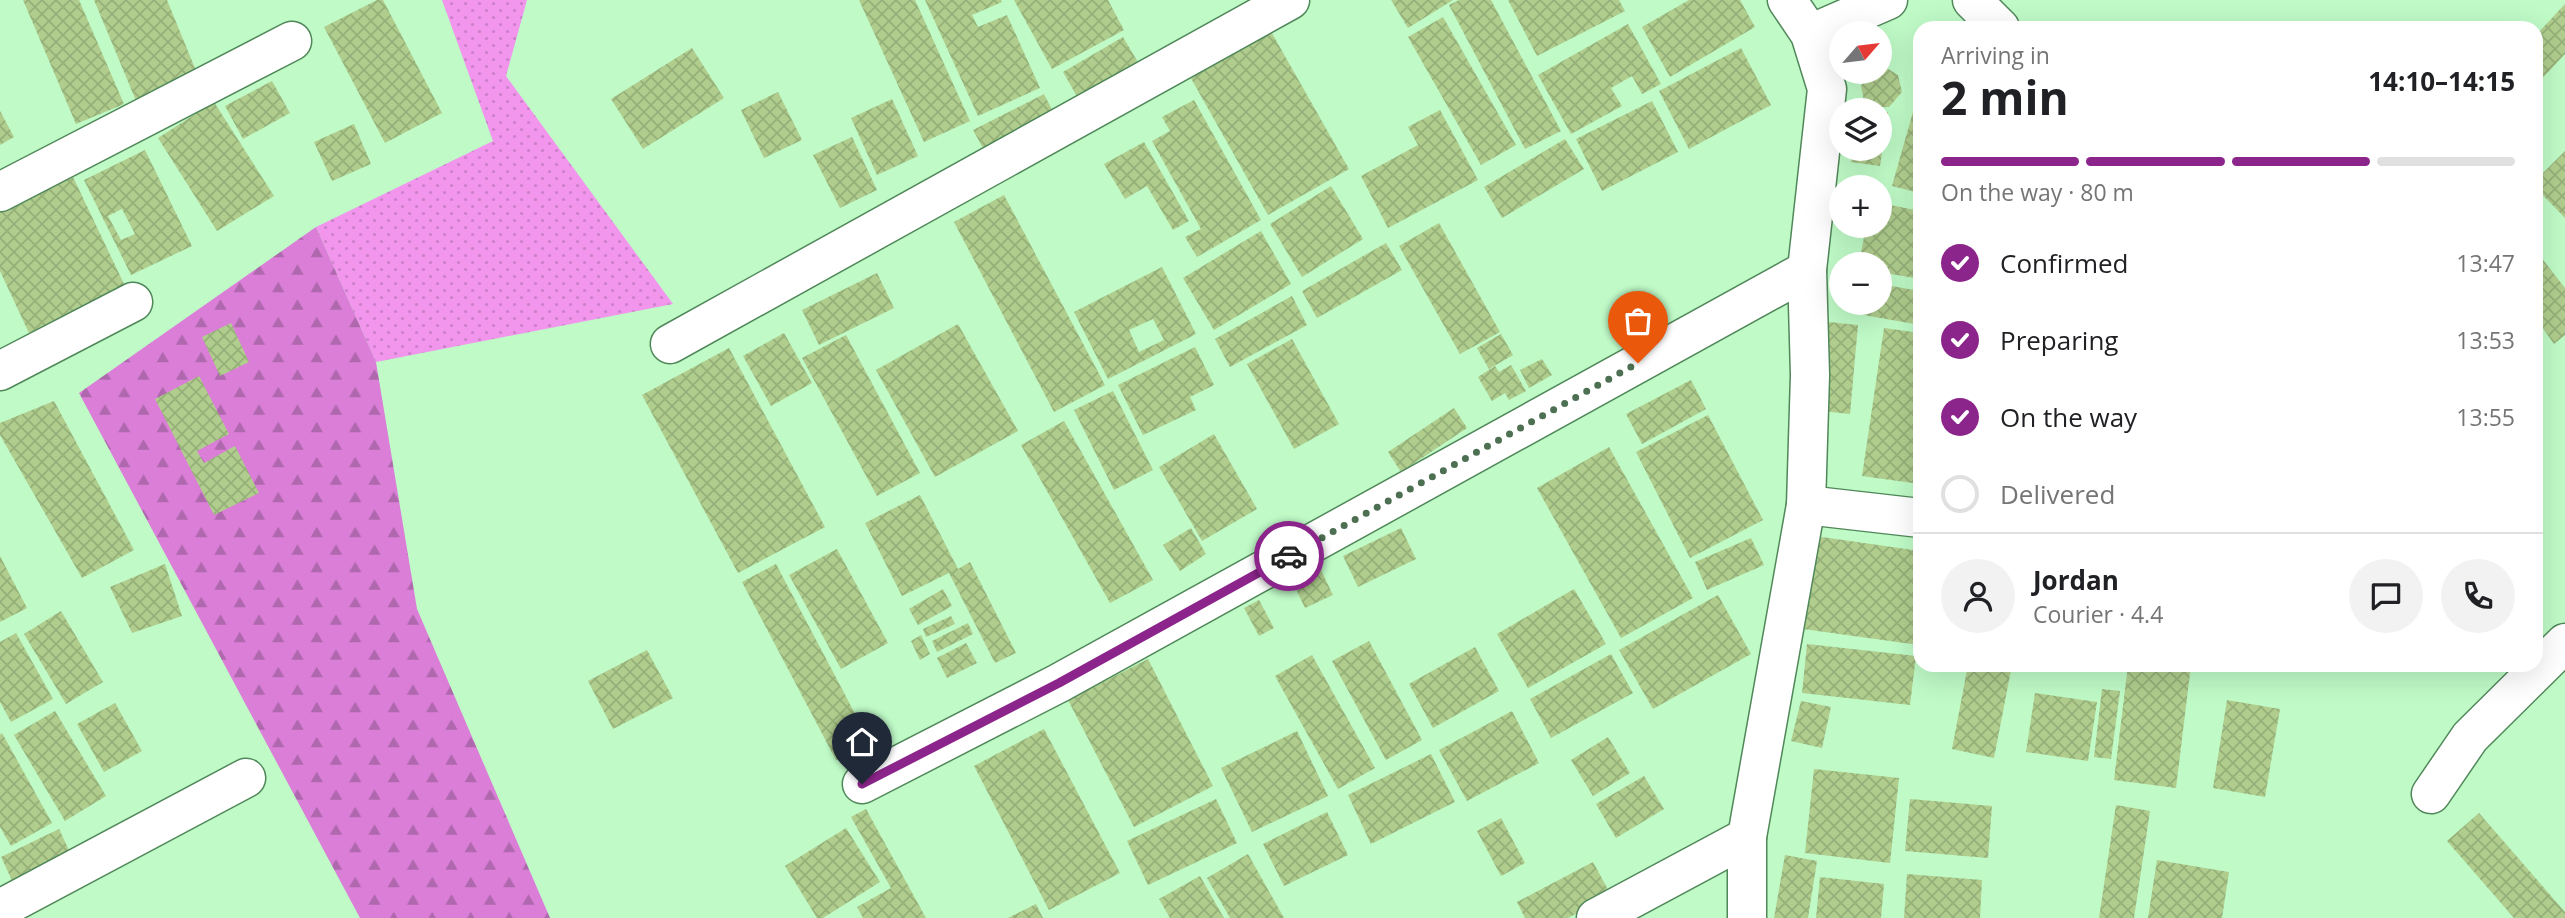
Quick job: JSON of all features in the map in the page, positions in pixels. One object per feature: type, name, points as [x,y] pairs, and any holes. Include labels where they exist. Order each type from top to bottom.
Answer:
[{"type":"street","points":[[670,344],[1290,0]]},
{"type":"street","points":[[1747,918],[1747,837],[1806,505],[1810,375],[1807,270],[1827,89],[1810,34],[1787,0]]},
{"type":"street","points":[[1810,34],[1888,0]]},
{"type":"street","points":[[1972,0],[1993,21]]},
{"type":"street","points":[[0,192],[292,41]]},
{"type":"street","points":[[862,784],[1059,683],[1807,270]]},
{"type":"street","points":[[0,371],[133,302]]},
{"type":"street","points":[[1806,505],[1913,517]]},
{"type":"street","points":[[2543,665],[2565,643]]},
{"type":"street","points":[[2431,794],[2470,737],[2536,672]]},
{"type":"street","points":[[0,909],[246,778]]},
{"type":"street","points":[[1596,918],[1747,837]]},
{"type":"shaded area","points":[[442,0],[527,0],[506,76],[673,304],[376,362],[316,227],[493,141]]},
{"type":"green space","points":[[316,227],[376,362],[417,609],[550,918],[360,918],[79,393]]},
{"type":"building","points":[[23,0],[79,0],[124,104],[76,124]]},
{"type":"building","points":[[94,0],[167,0],[199,78],[137,103]]},
{"type":"building","points":[[377,0],[383,0],[442,113],[385,143],[324,27]]},
{"type":"building","points":[[859,0],[915,0],[970,121],[924,142]]},
{"type":"building","points":[[925,0],[1001,0],[1002,2],[972,15],[978,27],[1007,15],[1040,88],[978,116]]},
{"type":"building","points":[[1014,0],[1108,0],[1124,30],[1052,69]]},
{"type":"building","points":[[1391,0],[1453,0],[1408,28]]},
{"type":"building","points":[[1459,0],[1491,0],[1561,131],[1525,149],[1449,5]]},
{"type":"building","points":[[1508,0],[1619,0],[1625,11],[1537,56]]},
{"type":"building","points":[[1689,0],[1740,0],[1755,27],[1670,77],[1642,27]]},
{"type":"building","points":[[2565,4],[2565,54],[2543,78],[2543,28]]},
{"type":"building","points":[[1443,17],[1516,145],[1481,165],[1408,37]]},
{"type":"building","points":[[1628,24],[1661,84],[1642,94],[1632,76],[1611,88],[1622,106],[1571,134],[1538,75]]},
{"type":"building","points":[[1269,28],[1349,169],[1268,215],[1188,73]]},
{"type":"building","points":[[1123,37],[1139,64],[1079,100],[1063,72]]},
{"type":"building","points":[[692,48],[724,98],[643,149],[611,99]]},
{"type":"building","points":[[1741,48],[1771,105],[1689,149],[1659,91]]},
{"type":"building","points":[[1892,71],[1898,75],[1902,92],[1892,104],[1892,98],[1863,98],[1861,86],[1892,84]]},
{"type":"building","points":[[272,81],[290,113],[243,139],[225,106]]},
{"type":"building","points":[[778,92],[802,140],[764,158],[741,110]]},
{"type":"building","points":[[1044,94],[1058,121],[988,157],[973,130]]},
{"type":"building","points":[[892,99],[918,156],[877,175],[851,118]]},
{"type":"building","points":[[1194,100],[1261,220],[1197,257],[1185,237],[1201,229],[1152,141],[1170,131],[1162,117]]},
{"type":"building","points":[[1652,101],[1678,152],[1602,191],[1576,139]]},
{"type":"building","points":[[214,102],[274,196],[217,231],[158,138]]},
{"type":"building","points":[[1440,110],[1478,180],[1388,228],[1361,176],[1418,145],[1408,127]]},
{"type":"building","points":[[0,111],[14,137],[0,145]]},
{"type":"building","points":[[1913,112],[1913,191],[1892,186]]},
{"type":"building","points":[[354,124],[371,164],[332,181],[314,142]]},
{"type":"building","points":[[852,137],[877,190],[840,208],[813,155]]},
{"type":"building","points":[[1565,139],[1584,169],[1502,218],[1484,187]]},
{"type":"building","points":[[1144,142],[1189,221],[1173,230],[1147,186],[1125,199],[1104,164]]},
{"type":"building","points":[[145,150],[192,246],[131,275],[84,180]],"holes":[[[122,209],[135,234],[121,240],[108,216]]]},
{"type":"building","points":[[2565,151],[2565,218],[2543,195],[2543,173]]},
{"type":"building","points":[[1851,161],[1881,161],[1880,166]]},
{"type":"building","points":[[73,177],[125,286],[29,333],[0,271],[0,212]]},
{"type":"building","points":[[1331,186],[1363,239],[1302,277],[1270,224]]},
{"type":"building","points":[[1004,195],[1105,385],[1054,412],[954,222]]},
{"type":"building","points":[[1892,205],[1913,210],[1913,278],[1892,274],[1892,252],[1861,252],[1864,238],[1892,238]]},
{"type":"building","points":[[1439,223],[1500,332],[1460,354],[1399,246]]},
{"type":"building","points":[[1261,231],[1291,284],[1214,330],[1183,278]]},
{"type":"building","points":[[1386,243],[1402,270],[1317,318],[1302,291]]},
{"type":"building","points":[[2543,260],[2565,288],[2565,335],[2554,344],[2543,329]]},
{"type":"building","points":[[1162,267],[1196,334],[1108,379],[1074,312]],"holes":[[[1153,319],[1164,340],[1139,352],[1129,330]]]},
{"type":"building","points":[[877,273],[894,308],[819,345],[802,310]]},
{"type":"building","points":[[1892,286],[1913,290],[1913,324],[1864,315],[1892,315]]},
{"type":"building","points":[[1292,296],[1307,325],[1230,367],[1215,339]]},
{"type":"building","points":[[1829,322],[1858,325],[1850,414],[1821,411]]},
{"type":"building","points":[[231,323],[249,362],[220,376],[202,337]]},
{"type":"building","points":[[958,324],[1018,431],[935,477],[876,370]]},
{"type":"building","points":[[1884,328],[1913,332],[1913,483],[1862,476]]},
{"type":"building","points":[[784,333],[812,383],[771,406],[743,356]]},
{"type":"building","points":[[1501,334],[1513,355],[1489,369],[1477,348]]},
{"type":"building","points":[[846,335],[920,473],[877,496],[802,358]]},
{"type":"building","points":[[1292,339],[1339,424],[1294,449],[1247,364]]},
{"type":"building","points":[[1195,347],[1214,385],[1190,397],[1196,410],[1143,435],[1118,385]]},
{"type":"building","points":[[729,348],[825,527],[738,573],[642,395]]},
{"type":"building","points":[[1542,359],[1552,375],[1529,388],[1520,370]]},
{"type":"building","points":[[1511,365],[1526,391],[1509,400],[1505,393],[1492,401],[1478,377],[1495,366],[1499,372]]},
{"type":"building","points":[[199,376],[229,434],[197,451],[204,463],[235,446],[259,493],[214,515],[155,399]]},
{"type":"building","points":[[1691,380],[1706,409],[1642,444],[1626,414]]},
{"type":"building","points":[[1113,391],[1153,470],[1114,490],[1074,410]]},
{"type":"building","points":[[54,401],[134,550],[82,578],[0,435],[0,423]]},
{"type":"building","points":[[1454,408],[1467,428],[1401,472],[1388,452]]},
{"type":"building","points":[[1708,415],[1763,520],[1690,558],[1636,452]]},
{"type":"building","points":[[1064,421],[1153,580],[1110,603],[1021,445]]},
{"type":"building","points":[[1214,434],[1257,509],[1202,541],[1159,467]]},
{"type":"building","points":[[1609,447],[1693,598],[1621,638],[1537,488]]},
{"type":"building","points":[[920,495],[958,569],[970,562],[1016,653],[995,663],[949,573],[902,596],[865,523]]},
{"type":"building","points":[[1191,528],[1206,554],[1180,571],[1163,545]]},
{"type":"building","points":[[1401,528],[1416,559],[1358,587],[1343,556]]},
{"type":"building","points":[[1815,536],[1913,550],[1913,644],[1803,629]]},
{"type":"building","points":[[1751,538],[1764,565],[1707,590],[1695,562]]},
{"type":"building","points":[[837,549],[888,643],[841,669],[789,575]]},
{"type":"building","points":[[0,556],[27,608],[0,622]]},
{"type":"building","points":[[165,564],[182,616],[132,633],[110,587]]},
{"type":"building","points":[[776,564],[870,742],[836,760],[742,582]]},
{"type":"building","points":[[1320,568],[1333,595],[1305,608],[1292,581]]},
{"type":"building","points":[[943,589],[952,606],[918,625],[909,609]]},
{"type":"building","points":[[1574,589],[1606,644],[1528,688],[1497,634]]},
{"type":"building","points":[[1718,595],[1751,654],[1653,709],[1619,650]]},
{"type":"building","points":[[1259,600],[1274,628],[1259,636],[1244,608]]},
{"type":"building","points":[[61,611],[103,682],[66,704],[24,634]]},
{"type":"building","points":[[951,616],[955,624],[926,637],[923,629]]},
{"type":"building","points":[[968,623],[973,634],[937,652],[932,641]]},
{"type":"building","points":[[16,633],[53,699],[11,722],[0,702],[0,642]]},
{"type":"building","points":[[921,635],[930,654],[920,660],[911,641]]},
{"type":"building","points":[[1369,641],[1422,740],[1386,760],[1332,661]]},
{"type":"building","points":[[966,643],[977,663],[947,678],[937,658]]},
{"type":"building","points":[[1807,644],[1913,656],[1910,705],[1802,693]]},
{"type":"building","points":[[1475,647],[1499,691],[1433,728],[1409,684]]},
{"type":"building","points":[[647,650],[673,698],[613,729],[588,681]]},
{"type":"building","points":[[1611,654],[1633,693],[1551,738],[1530,699]]},
{"type":"building","points":[[1312,655],[1375,768],[1338,789],[1275,676]]},
{"type":"building","points":[[1148,659],[1213,786],[1134,827],[1068,700]]},
{"type":"building","points":[[1967,672],[2011,672],[1994,758],[1952,749]]},
{"type":"building","points":[[2127,672],[2190,672],[2176,788],[2114,780]]},
{"type":"building","points":[[2102,689],[2120,691],[2111,759],[2094,757]]},
{"type":"building","points":[[2035,693],[2097,702],[2088,761],[2026,752]]},
{"type":"building","points":[[2227,700],[2280,709],[2265,797],[2213,788]]},
{"type":"building","points":[[1801,701],[1831,707],[1822,748],[1791,741]]},
{"type":"building","points":[[115,703],[142,751],[104,772],[77,724]]},
{"type":"building","points":[[55,711],[106,796],[65,821],[14,735]]},
{"type":"building","points":[[1512,711],[1539,763],[1467,801],[1439,750]]},
{"type":"building","points":[[1044,729],[1120,873],[1049,910],[974,766]]},
{"type":"building","points":[[1297,731],[1328,796],[1252,832],[1221,768]]},
{"type":"building","points":[[2,733],[52,823],[11,846],[0,827]]},
{"type":"building","points":[[1608,737],[1630,773],[1593,796],[1571,760]]},
{"type":"building","points":[[1431,754],[1455,802],[1371,844],[1348,795]]},
{"type":"building","points":[[1814,769],[1899,778],[1890,863],[1805,853]]},
{"type":"building","points":[[1644,776],[1664,809],[1616,838],[1596,804]]},
{"type":"building","points":[[1216,799],[1237,843],[1148,885],[1127,841]]},
{"type":"building","points":[[1910,799],[1992,806],[1988,858],[1905,851]]},
{"type":"building","points":[[2116,805],[2150,811],[2134,918],[2099,918]]},
{"type":"building","points":[[866,809],[926,918],[863,918],[857,907],[891,888],[851,817]]},
{"type":"building","points":[[1327,812],[1348,855],[1284,886],[1263,844]]},
{"type":"building","points":[[2479,813],[2565,912],[2565,918],[2514,918],[2447,841]]},
{"type":"building","points":[[1501,818],[1525,863],[1501,876],[1477,831]]},
{"type":"building","points":[[846,828],[880,882],[823,918],[817,918],[785,866]]},
{"type":"building","points":[[59,829],[74,861],[16,889],[1,857]]},
{"type":"building","points":[[1248,854],[1284,918],[1230,918],[1207,878]]},
{"type":"building","points":[[1785,855],[1817,861],[1808,918],[1774,918]]},
{"type":"building","points":[[2157,860],[2229,872],[2222,918],[2148,918]]},
{"type":"building","points":[[1593,862],[1611,895],[1568,918],[1525,918],[1517,902]]},
{"type":"building","points":[[1907,874],[1982,880],[1980,918],[1904,918]]},
{"type":"building","points":[[1200,876],[1224,918],[1170,918],[1159,899]]},
{"type":"building","points":[[1820,877],[1884,884],[1881,918],[1816,918]]},
{"type":"building","points":[[1036,904],[1043,918],[1008,918]]},
{"type":"way so far","points":[[1289,556],[1638,363]]},
{"type":"route","points":[[862,784],[1059,683],[1289,556]]}]
